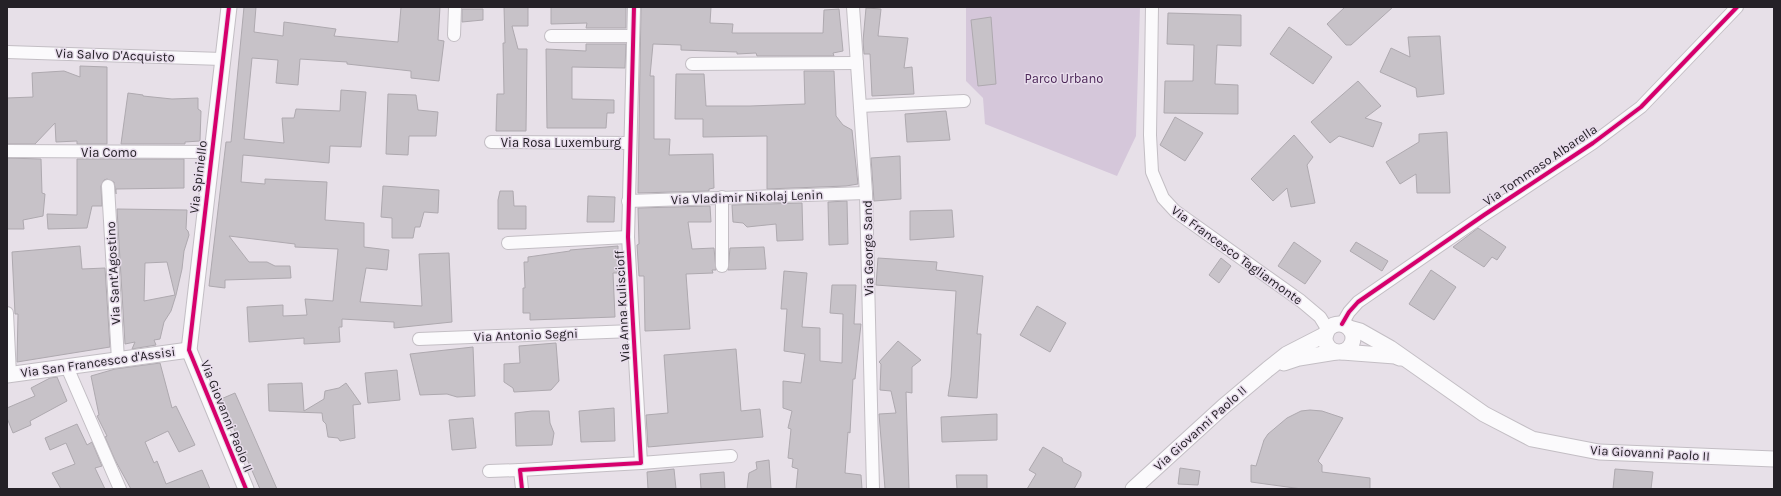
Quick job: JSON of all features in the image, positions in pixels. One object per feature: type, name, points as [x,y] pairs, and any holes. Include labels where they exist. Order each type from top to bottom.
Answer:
[{"type":"street","name":"Via Spiniello","points":[[189,350],[228,7]]},
{"type":"street","points":[[454,35],[455,7]]},
{"type":"street","name":"Via Anna Kuliscioff","points":[[634,7],[628,237],[641,463]]},
{"type":"street","name":"Via George Sand","points":[[853,7],[866,193],[873,489]]},
{"type":"street","name":"Via Francesco Tagliamonte","points":[[1152,7],[1152,172],[1163,198],[1175,211],[1301,300],[1336,329]]},
{"type":"street","name":"Via Tommaso Albarella","points":[[1336,329],[1358,302],[1484,214],[1593,144],[1642,107],[1737,7]]},
{"type":"street","points":[[551,36],[633,36]]},
{"type":"street","name":"Via Salvo D'Acquisto","points":[[7,52],[222,59]]},
{"type":"street","points":[[692,64],[857,63]]},
{"type":"street","points":[[860,106],[964,101]]},
{"type":"street","name":"Via Rosa Luxemburg","points":[[491,142],[630,143]]},
{"type":"street","name":"Via Como","points":[[7,151],[211,152]]},
{"type":"street","name":"Via Sant'Agostino","points":[[108,186],[118,360]]},
{"type":"street","name":"Via Vladimir Nikolaj Lenin","points":[[628,201],[866,193]]},
{"type":"street","points":[[722,197],[722,266]]},
{"type":"street","points":[[508,243],[628,237]]},
{"type":"street","points":[[7,313],[9,375]]},
{"type":"street","points":[[1336,329],[1353,336],[1352,344],[1347,350],[1339,352],[1331,349],[1326,343],[1336,329]]},
{"type":"street","name":"Via Giovanni Paolo II","points":[[1133,489],[1224,406],[1287,354],[1336,329],[1360,331],[1390,348],[1484,414],[1532,440],[1599,452],[1774,459]]},
{"type":"street","name":"Via Antonio Segni","points":[[419,339],[633,332]]},
{"type":"street","name":"Via Giovanni Paolo II","points":[[189,350],[246,489]]},
{"type":"street","name":"Via San Francesco d'Assisi","points":[[9,375],[189,350]]},
{"type":"street","name":"Via Giovanni Paolo II","points":[[1268,369],[1299,358],[1339,352],[1395,356],[1407,360]]},
{"type":"street","points":[[68,366],[120,489]]},
{"type":"street","points":[[489,471],[641,463],[731,456]]},
{"type":"street","points":[[520,470],[522,489]]},
{"type":"green space","name":"Parco Urbano","points":[[966,7],[1140,7],[1136,136],[1117,176],[985,124],[983,98],[966,81]]},
{"type":"building","points":[[244,7],[256,7],[254,32],[283,36],[284,22],[336,29],[334,36],[398,42],[401,7],[440,7],[438,40],[444,41],[439,81],[411,78],[411,71],[347,64],[347,62],[300,59],[298,85],[276,83],[278,60],[252,58],[244,139],[284,143],[282,118],[294,118],[296,109],[340,111],[341,90],[366,92],[361,147],[330,146],[329,163],[243,155],[241,182],[265,184],[265,179],[327,182],[325,220],[364,223],[364,247],[389,250],[387,270],[366,268],[360,302],[422,306],[419,254],[449,253],[452,322],[394,328],[394,322],[342,319],[342,327],[339,327],[340,342],[304,344],[304,338],[249,342],[247,307],[283,305],[283,316],[307,315],[305,299],[333,301],[338,249],[295,247],[295,244],[229,236],[249,262],[267,262],[275,266],[290,266],[291,278],[225,280],[225,288],[209,286],[226,142],[231,142]]},
{"type":"building","points":[[504,7],[528,7],[528,26],[512,26],[518,49],[527,49],[526,131],[496,131],[497,94],[504,94]]},
{"type":"building","points":[[551,7],[626,7],[626,28],[586,28],[587,23],[551,24]]},
{"type":"building","points":[[641,7],[711,7],[710,23],[733,24],[732,33],[823,33],[824,10],[839,9],[843,51],[833,53],[834,56],[757,56],[756,53],[737,54],[737,52],[681,50],[681,45],[653,44],[650,76],[654,76],[654,139],[670,139],[669,155],[713,154],[714,188],[709,189],[709,191],[638,193]]},
{"type":"building","points":[[1345,7],[1393,7],[1351,45],[1346,45],[1327,24]]},
{"type":"building","points":[[866,8],[881,9],[878,36],[908,38],[904,68],[912,67],[914,94],[872,96],[870,54],[864,54],[863,41]]},
{"type":"building","points":[[462,9],[483,9],[483,20],[462,22]]},
{"type":"building","points":[[1168,13],[1241,15],[1241,46],[1217,45],[1215,84],[1238,85],[1238,114],[1164,113],[1165,81],[1193,81],[1194,45],[1167,44]]},
{"type":"building","points":[[991,17],[996,84],[978,86],[971,20]]},
{"type":"building","points":[[1289,27],[1332,57],[1313,84],[1270,54]]},
{"type":"building","points":[[1440,36],[1444,94],[1417,97],[1416,88],[1380,72],[1391,48],[1410,57],[1408,37]]},
{"type":"building","points":[[586,44],[626,44],[625,68],[572,67],[572,99],[614,100],[614,113],[607,113],[606,128],[547,128],[546,49],[586,51]]},
{"type":"building","points":[[80,66],[107,67],[107,144],[77,144],[77,141],[56,142],[55,123],[35,144],[7,144],[7,98],[33,97],[32,73],[64,71],[80,77]]},
{"type":"building","points":[[804,71],[834,71],[836,116],[843,125],[852,130],[858,184],[846,186],[767,189],[767,136],[703,137],[703,119],[675,119],[676,74],[704,74],[706,106],[750,106],[805,104]]},
{"type":"building","points":[[1358,81],[1381,106],[1365,118],[1382,123],[1373,147],[1339,136],[1330,143],[1311,122]]},
{"type":"building","points":[[128,93],[172,99],[198,98],[198,109],[201,111],[200,141],[185,142],[185,144],[121,144]]},
{"type":"building","points":[[388,94],[416,95],[418,110],[438,112],[436,136],[409,136],[408,155],[386,154]]},
{"type":"building","points":[[946,111],[950,140],[907,142],[905,114]]},
{"type":"building","points":[[1175,117],[1203,133],[1185,161],[1160,145]]},
{"type":"building","points":[[1447,132],[1450,193],[1417,193],[1416,174],[1400,184],[1386,162],[1419,142],[1419,134]]},
{"type":"building","points":[[1294,135],[1313,157],[1307,165],[1315,203],[1291,207],[1287,188],[1273,201],[1251,179]]},
{"type":"building","points":[[900,156],[901,199],[874,201],[871,158]]},
{"type":"building","points":[[7,158],[41,159],[42,193],[45,194],[43,216],[23,220],[24,229],[7,229]]},
{"type":"building","points":[[77,159],[184,159],[184,188],[116,189],[116,194],[114,182],[107,179],[104,180],[101,186],[102,206],[92,206],[87,228],[48,229],[47,214],[77,215]]},
{"type":"building","points":[[383,186],[439,190],[438,213],[424,212],[420,227],[415,227],[413,238],[392,238],[392,218],[381,217]]},
{"type":"building","points":[[500,191],[513,191],[514,206],[526,206],[526,229],[498,229],[498,200]]},
{"type":"building","points":[[588,196],[615,197],[614,222],[587,222]]},
{"type":"building","points":[[847,201],[848,244],[829,245],[828,202]]},
{"type":"building","points":[[802,203],[803,240],[777,241],[776,224],[747,227],[743,223],[733,222],[732,205]]},
{"type":"building","points":[[710,206],[711,222],[688,222],[692,249],[714,248],[716,270],[712,270],[713,273],[686,274],[690,329],[645,331],[644,276],[639,276],[637,245],[639,244],[638,208]]},
{"type":"building","points":[[117,209],[187,210],[186,229],[189,235],[184,251],[182,269],[171,311],[164,322],[160,339],[154,340],[156,345],[132,349],[135,342],[125,344]],"holes":[[[167,262],[175,295],[144,301],[145,263]]]},
{"type":"building","points":[[952,210],[954,237],[910,240],[910,211]]},
{"type":"building","points":[[1478,228],[1506,247],[1497,260],[1492,257],[1484,267],[1453,247]]},
{"type":"building","points":[[1294,242],[1321,261],[1305,284],[1278,266]]},
{"type":"building","points":[[1356,242],[1388,261],[1382,271],[1350,251]]},
{"type":"building","points":[[80,246],[82,269],[105,268],[110,347],[17,362],[18,314],[15,314],[12,252]]},
{"type":"building","points":[[618,246],[618,273],[613,273],[615,317],[530,320],[530,313],[523,313],[523,288],[525,288],[524,262],[528,262],[528,257],[570,250]]},
{"type":"building","points":[[764,247],[766,269],[728,270],[730,248]]},
{"type":"building","points":[[878,258],[937,262],[936,270],[983,276],[977,334],[981,334],[977,398],[948,396],[951,377],[956,291],[876,285]]},
{"type":"building","points":[[1221,258],[1231,266],[1219,283],[1209,275]]},
{"type":"building","points":[[1431,270],[1456,287],[1434,320],[1409,304]]},
{"type":"building","points":[[784,271],[807,273],[802,327],[820,328],[820,361],[842,363],[843,314],[830,313],[832,285],[856,285],[854,324],[861,324],[855,379],[853,379],[850,433],[848,432],[845,473],[861,475],[862,489],[796,489],[798,469],[792,467],[793,459],[788,458],[791,429],[788,428],[792,411],[783,408],[783,381],[801,383],[805,354],[784,351],[787,309],[781,309]]},
{"type":"building","points":[[1037,306],[1066,323],[1050,352],[1020,335]]},
{"type":"building","points":[[898,341],[921,360],[912,367],[912,393],[906,392],[909,489],[885,489],[879,414],[896,413],[891,391],[880,390],[881,364],[879,362]]},
{"type":"building","points":[[556,343],[559,381],[551,390],[514,392],[513,388],[504,382],[504,364],[520,363],[519,346]]},
{"type":"building","points":[[473,347],[475,396],[457,397],[447,394],[420,395],[410,354]]},
{"type":"building","points":[[736,349],[741,411],[760,409],[763,437],[648,447],[646,415],[668,413],[664,355]]},
{"type":"building","points":[[160,363],[172,408],[176,406],[195,445],[179,452],[168,431],[145,442],[154,463],[157,461],[166,484],[202,470],[210,489],[131,489],[115,460],[105,437],[107,436],[97,416],[99,415],[91,376],[115,369]]},
{"type":"building","points":[[397,370],[400,400],[368,403],[365,373]]},
{"type":"building","points":[[57,377],[67,401],[30,421],[31,425],[13,433],[7,418],[7,408],[35,396],[31,388],[50,378]]},
{"type":"building","points":[[302,383],[304,411],[324,399],[325,391],[339,388],[346,383],[361,404],[353,405],[355,438],[340,441],[338,438],[328,437],[326,424],[323,421],[322,413],[269,411],[268,384]]},
{"type":"building","points":[[235,393],[277,489],[260,489],[221,399]]},
{"type":"building","points":[[614,408],[615,441],[581,442],[579,411]]},
{"type":"building","points":[[549,411],[550,423],[554,433],[552,445],[516,446],[515,413]]},
{"type":"building","points":[[1301,411],[1322,411],[1343,418],[1318,461],[1322,465],[1322,472],[1370,478],[1370,489],[1302,489],[1251,482],[1251,465],[1256,466],[1264,440],[1268,434],[1287,418]]},
{"type":"building","points":[[997,414],[997,440],[942,442],[941,417]]},
{"type":"building","points":[[473,418],[476,448],[452,450],[449,420]]},
{"type":"building","points":[[77,424],[87,445],[92,442],[102,466],[95,468],[105,489],[61,489],[52,473],[75,464],[66,443],[50,450],[45,438]]},
{"type":"building","points":[[1043,447],[1062,458],[1063,462],[1081,472],[1081,476],[1074,489],[1027,489],[1036,474],[1029,470]]},
{"type":"building","points":[[769,460],[771,489],[747,489],[749,473],[757,469],[756,462]]},
{"type":"building","points":[[1180,468],[1200,471],[1198,485],[1178,484]]},
{"type":"building","points":[[674,469],[676,489],[648,489],[647,472]]},
{"type":"building","points":[[1615,469],[1653,472],[1651,489],[1613,489]]},
{"type":"building","points":[[724,472],[725,489],[701,489],[700,474]]},
{"type":"building","points":[[956,475],[987,475],[987,489],[957,489]]},
{"type":"cycle path","points":[[229,7],[189,350],[246,489]]},
{"type":"cycle path","points":[[522,489],[520,470],[641,463],[628,237],[634,7]]},
{"type":"cycle path","points":[[1342,324],[1349,312],[1358,302],[1484,215],[1593,143],[1641,107],[1737,7]]}]
